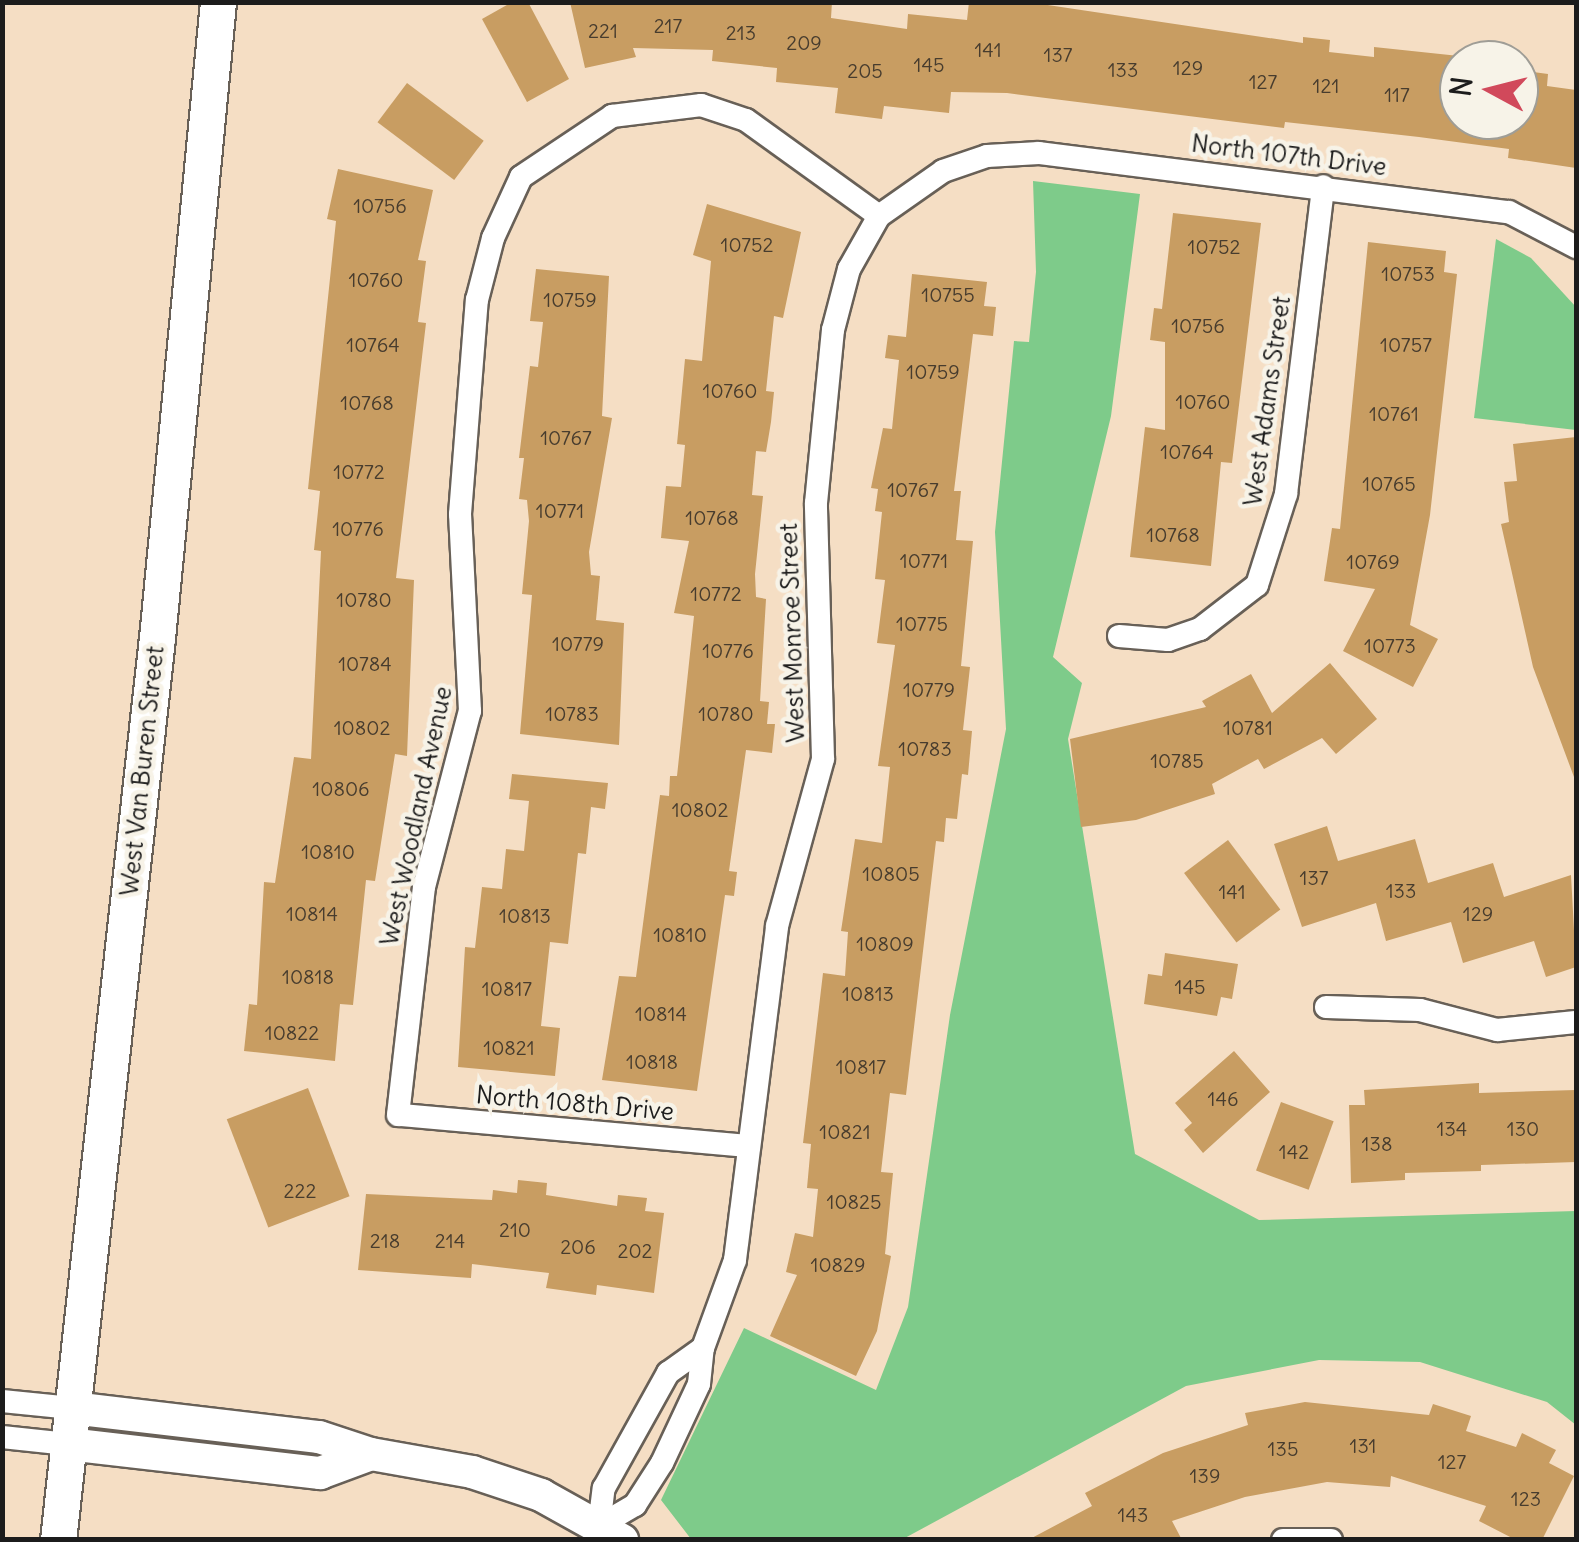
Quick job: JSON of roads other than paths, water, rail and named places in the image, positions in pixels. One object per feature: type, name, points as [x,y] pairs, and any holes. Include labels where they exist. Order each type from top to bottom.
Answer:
[{"type":"main road","name":"West Van Buren Street","points":[[58,1540],[157,638],[218,2]]},
{"type":"street","name":"West Woodland Avenue","points":[[398,1115],[424,887],[470,712],[473,674],[460,514],[477,300],[493,238],[522,177],[612,116],[702,105],[746,120],[879,216]]},
{"type":"street","name":"North 107th Drive","points":[[987,156],[1039,153],[1509,212],[1576,246]]},
{"type":"street","name":"West Monroe Street","points":[[610,1533],[635,1506],[662,1464],[699,1384],[703,1348],[735,1260],[777,926],[823,759],[816,503],[833,330],[849,268],[879,216],[943,172],[987,156]]},
{"type":"street","name":"West Adams Street","points":[[1119,636],[1168,640],[1200,629],[1257,585],[1286,494],[1324,186]]},
{"type":"street","points":[[1326,1007],[1420,1010],[1497,1030],[1576,1022]]},
{"type":"street","name":"North 108th Drive","points":[[398,1115],[748,1146]]},
{"type":"street","points":[[610,1533],[604,1488],[668,1373],[703,1348]]},
{"type":"street","points":[[2,1401],[319,1436],[371,1454],[472,1472],[542,1495],[610,1533]]},
{"type":"street","points":[[2,1437],[320,1472],[371,1454]]},
{"type":"street","points":[[1283,1540],[1331,1540]]}]
